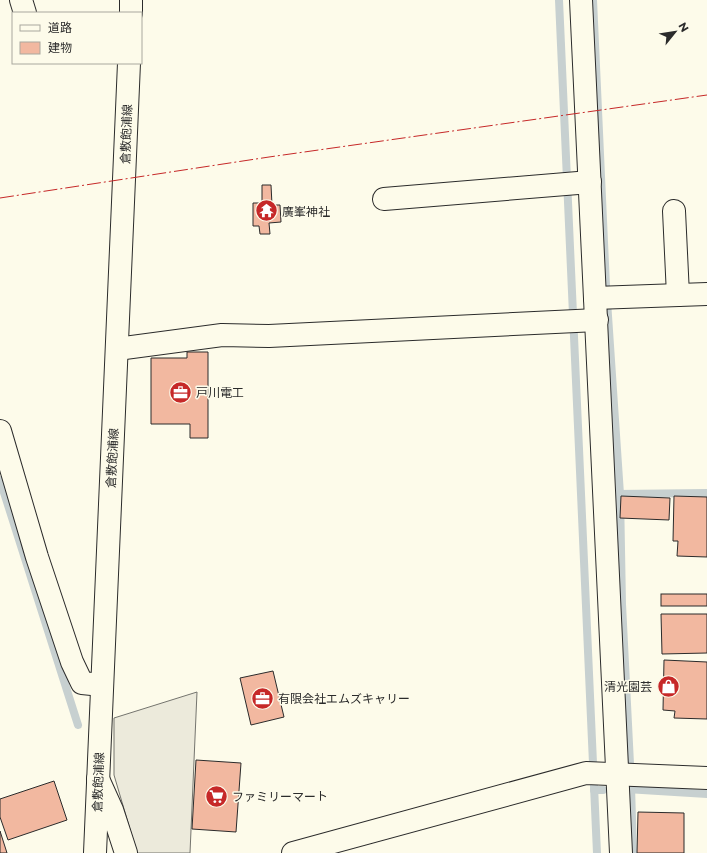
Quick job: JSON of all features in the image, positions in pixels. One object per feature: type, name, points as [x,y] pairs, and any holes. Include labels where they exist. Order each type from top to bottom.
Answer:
[{"type":"street","points":[[21,0],[25,12]]},
{"type":"street","points":[[131,0],[131,12]]},
{"type":"street","points":[[581,0],[595,298],[582,321],[601,773],[621,853]]},
{"type":"street","name":"倉敷飽浦線","points":[[95,853],[129,64]]},
{"type":"street","points":[[384,199],[590,182]]},
{"type":"street","points":[[674,211],[678,295]]},
{"type":"street","points":[[595,298],[707,294]]},
{"type":"street","points":[[117,349],[222,335],[269,336],[582,321]]},
{"type":"street","points":[[0,431],[37,557],[72,662],[82,683],[102,685]]},
{"type":"street","points":[[293,853],[601,773],[707,778]]},
{"type":"street","points":[[98,779],[112,810],[126,853]]},
{"type":"shaded area","points":[[197,692],[190,853],[137,853],[114,775],[114,718]]},
{"type":"building","points":[[262,185],[271,185],[272,205],[280,205],[281,222],[269,223],[270,234],[260,234],[259,226],[253,226],[253,203],[262,203]]},
{"type":"building","points":[[187,352],[208,352],[208,438],[190,438],[190,424],[151,424],[151,358],[187,358]]},
{"type":"building","points":[[621,496],[670,498],[669,520],[620,518]]},
{"type":"building","points":[[674,496],[707,497],[707,557],[677,556],[678,541],[673,541]]},
{"type":"building","points":[[661,594],[707,594],[707,606],[661,606]]},
{"type":"building","points":[[661,614],[707,614],[707,653],[662,654]]},
{"type":"building","points":[[664,660],[707,662],[707,719],[674,718],[675,711],[663,710]]},
{"type":"building","points":[[273,671],[284,717],[251,725],[240,678]]},
{"type":"building","points":[[196,760],[241,763],[236,832],[192,829]]},
{"type":"building","points":[[54,781],[67,820],[8,840],[0,817],[0,799]]},
{"type":"building","points":[[638,812],[684,813],[684,853],[637,853]]},
{"type":"building","points":[[0,831],[7,853],[0,853]]},
{"type":"waterway","points":[[559,0],[597,853]]},
{"type":"waterway","points":[[593,0],[606,286],[620,494],[622,604],[630,764]]},
{"type":"waterway","points":[[0,480],[78,725]]},
{"type":"waterway","points":[[616,494],[707,493]]},
{"type":"waterway","points":[[631,786],[633,853]]},
{"type":"waterway","points":[[626,789],[707,794]]},
{"type":"waterway","points":[[594,790],[603,790]]},
{"type":"power","points":[[0,198],[269,157],[707,95]]},
{"type":"place","name":"廣峯神社","points":[[266,211]]},
{"type":"place","name":"戸川電工","points":[[181,392]]},
{"type":"place","name":"清光園芸","points":[[668,686]]},
{"type":"place","name":"有限会社エムズキャリー","points":[[262,698]]},
{"type":"place","name":"ファミリーマート","points":[[216,796]]}]
